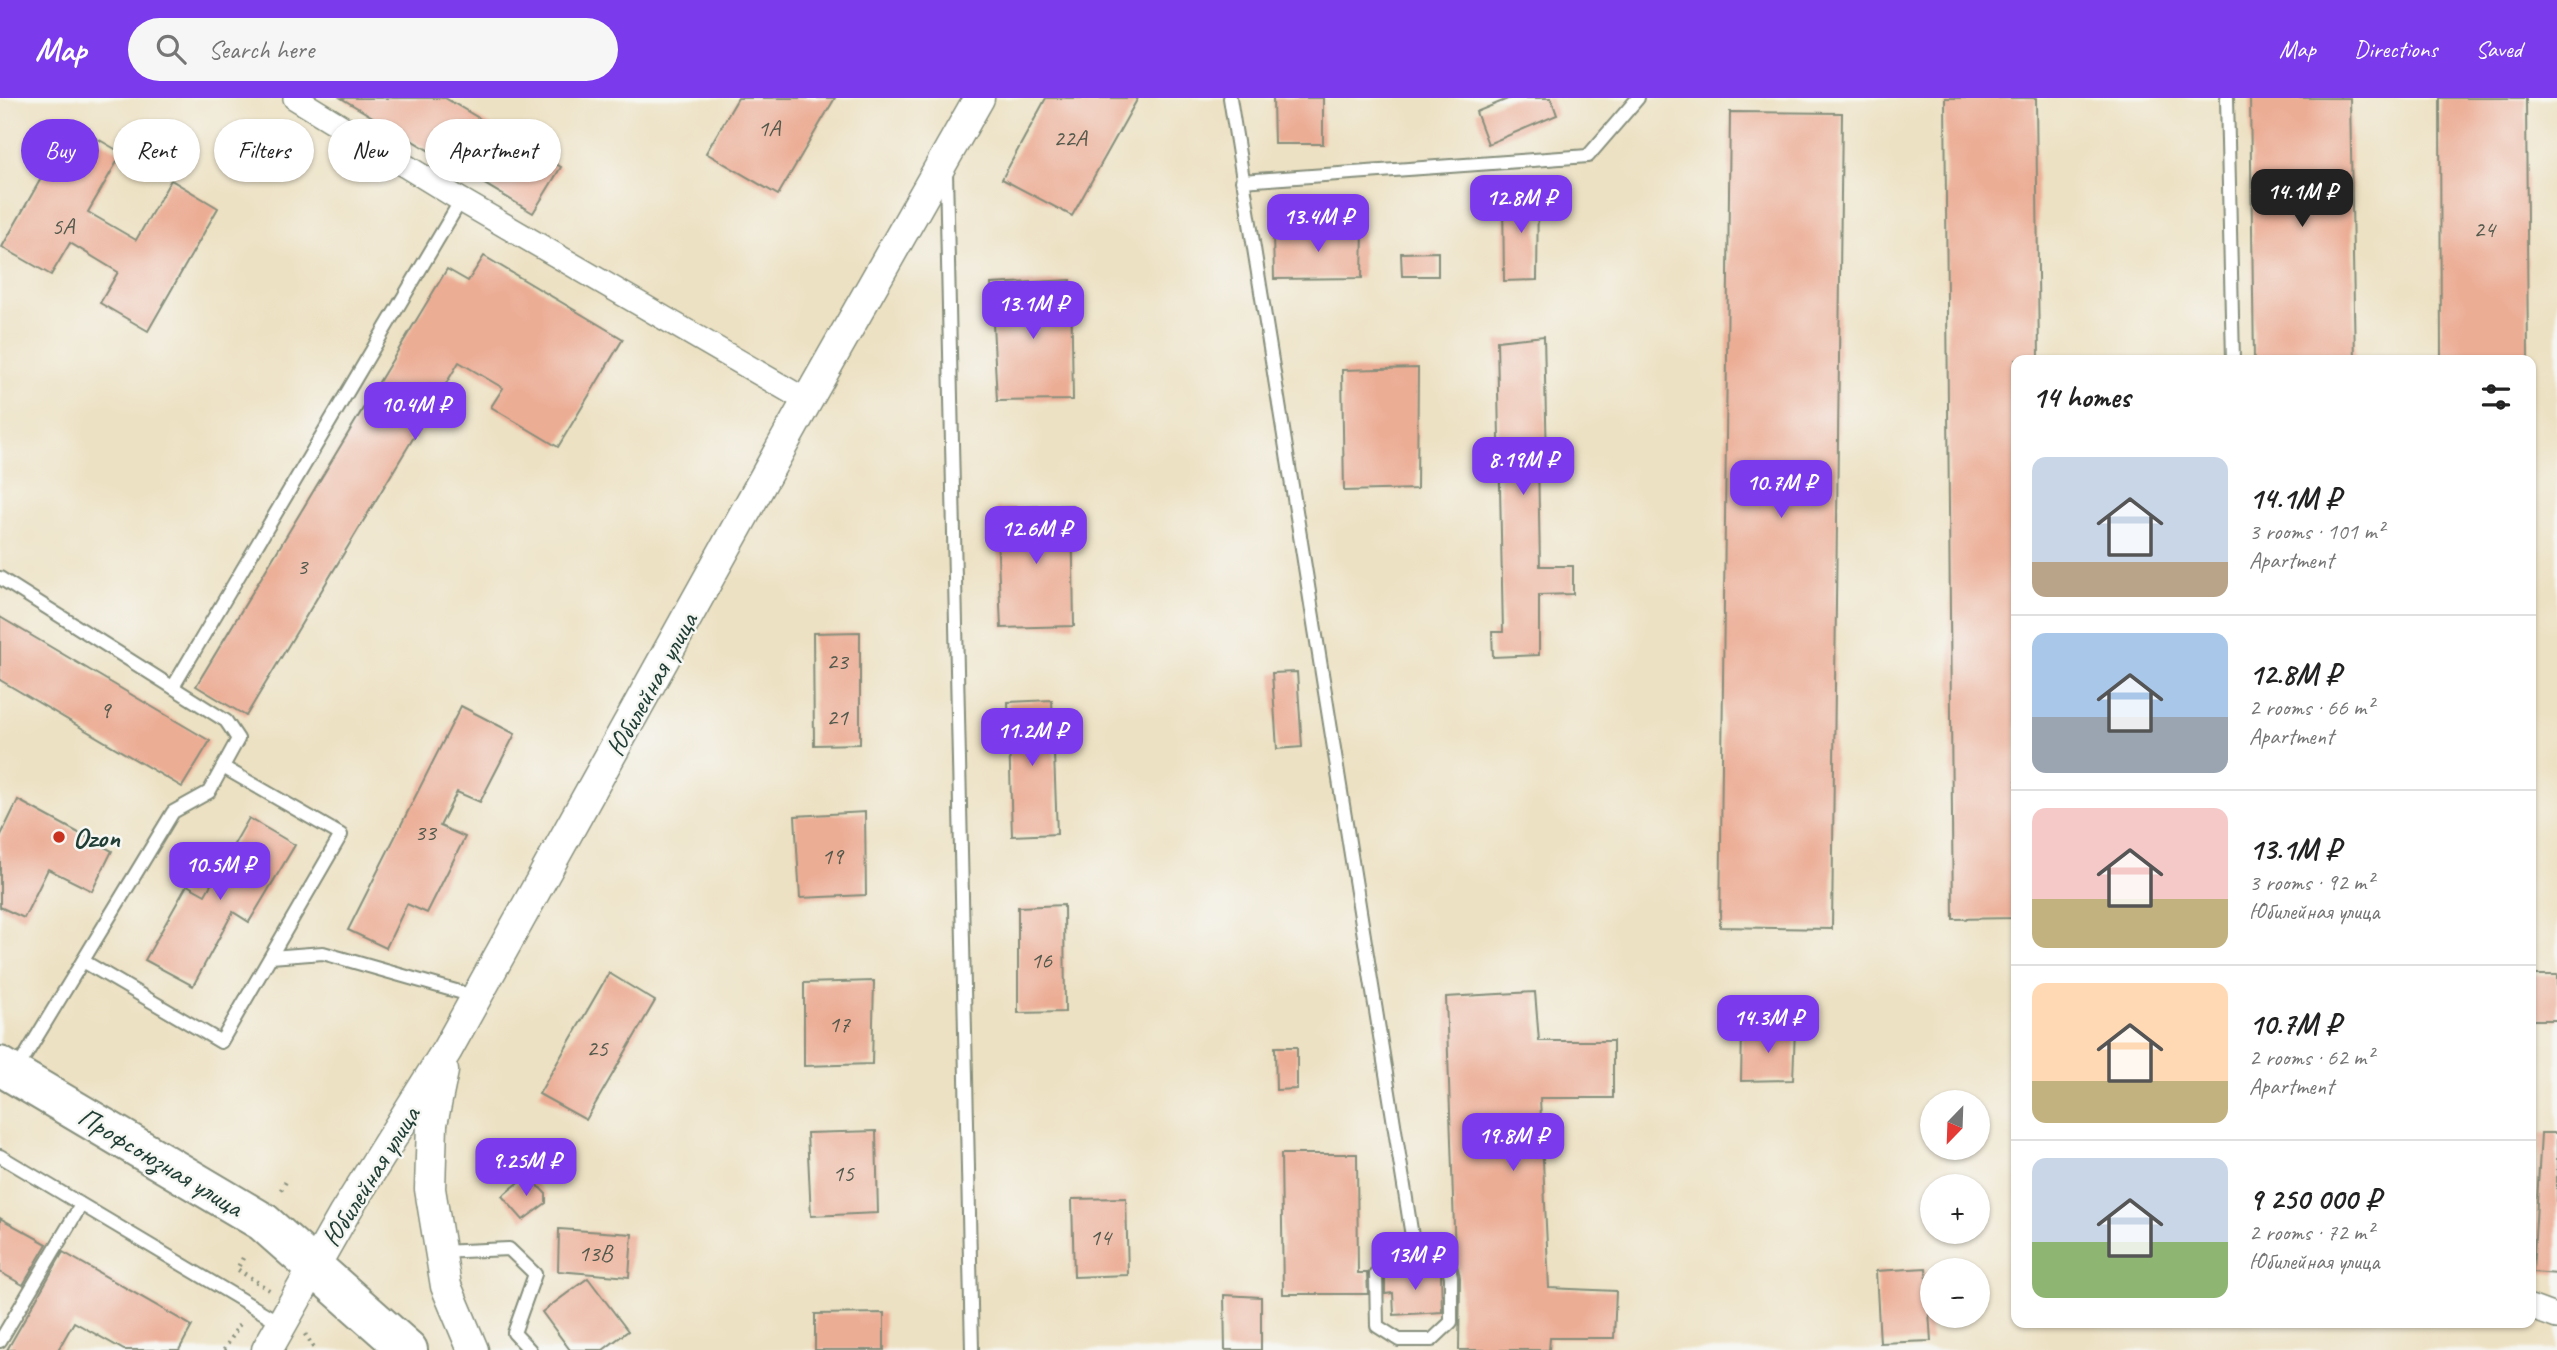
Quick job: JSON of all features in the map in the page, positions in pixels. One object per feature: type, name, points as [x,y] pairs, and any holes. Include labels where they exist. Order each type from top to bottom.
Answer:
[{"type":"highway","name":"Профсоюзная улица","points":[[7,1070],[263,1222],[315,1265],[408,1350]]},
{"type":"street","points":[[295,98],[461,200],[807,401]]},
{"type":"street","name":"Юбилейная улица","points":[[267,1350],[293,1329],[315,1265],[447,1050],[807,401],[979,98]]},
{"type":"street","points":[[447,1050],[432,1124],[430,1189],[446,1286],[473,1350]]},
{"type":"street","points":[[2536,1309],[2557,1317]]},
{"type":"lane","points":[[1230,98],[1415,1255]]},
{"type":"lane","points":[[1242,181],[1588,156],[1638,98]]},
{"type":"lane","points":[[2227,98],[2233,355]]},
{"type":"lane","points":[[945,158],[972,1350]]},
{"type":"lane","points":[[173,687],[461,200]]},
{"type":"lane","points":[[0,578],[226,721],[238,739],[209,792],[173,812],[83,961],[7,1070]]},
{"type":"lane","points":[[83,961],[221,1042],[341,835],[223,767]]},
{"type":"lane","points":[[271,957],[323,953],[477,997]]},
{"type":"lane","points":[[0,1156],[293,1329]]},
{"type":"lane","points":[[0,1341],[81,1205]]},
{"type":"lane","points":[[439,1252],[509,1249],[535,1274],[514,1333],[530,1350]]},
{"type":"lane","points":[[1415,1255],[1446,1255],[1451,1277],[1451,1322],[1432,1340],[1399,1340],[1377,1326],[1376,1274],[1388,1257],[1415,1255]]},
{"type":"path","points":[[281,1190],[288,1178]]},
{"type":"path","points":[[243,1258],[237,1269],[274,1294]]},
{"type":"path","points":[[293,1329],[315,1350]]},
{"type":"building","points":[[341,98],[445,98],[480,119],[425,119],[425,148],[411,140],[411,119],[376,119]]},
{"type":"building","points":[[738,98],[835,98],[778,195],[706,153]]},
{"type":"building","points":[[1046,98],[1138,98],[1072,216],[1002,179]]},
{"type":"building","points":[[1273,98],[1323,98],[1323,144],[1274,144]]},
{"type":"building","points":[[1510,98],[1551,98],[1557,115],[1488,144],[1476,112]]},
{"type":"building","points":[[1945,98],[2036,98],[2039,355],[2011,355],[2011,918],[1953,919]]},
{"type":"building","points":[[2250,98],[2350,98],[2355,355],[2254,355]]},
{"type":"building","points":[[2440,98],[2526,98],[2528,355],[2441,355]]},
{"type":"building","points":[[1730,112],[1842,113],[1832,929],[1720,927]]},
{"type":"building","points":[[99,140],[113,148],[113,169],[88,212],[136,240],[170,182],[174,182],[218,208],[148,331],[100,303],[118,272],[70,243],[51,275],[2,247],[39,182],[99,182]]},
{"type":"building","points":[[481,182],[552,182],[533,213]]},
{"type":"building","points":[[1538,189],[1537,280],[1504,281],[1503,192]]},
{"type":"building","points":[[1363,229],[1362,278],[1274,279],[1273,232]]},
{"type":"building","points":[[1438,252],[1438,276],[1402,276],[1401,253]]},
{"type":"building","points":[[484,256],[623,339],[558,447],[491,407],[503,388],[459,362],[246,716],[196,686],[447,269],[468,281]]},
{"type":"building","points":[[1071,280],[1073,400],[997,401],[991,284]]},
{"type":"building","points":[[1544,336],[1547,460],[1538,460],[1540,566],[1573,566],[1573,594],[1539,595],[1539,655],[1493,657],[1492,632],[1503,632],[1497,341]]},
{"type":"building","points":[[1418,368],[1417,489],[1344,491],[1342,370]]},
{"type":"building","points":[[1072,505],[1074,626],[1001,628],[996,508]]},
{"type":"building","points":[[0,617],[210,741],[182,787],[0,680]]},
{"type":"building","points":[[860,632],[860,744],[814,745],[813,633]]},
{"type":"building","points":[[1297,672],[1302,747],[1277,749],[1272,673]]},
{"type":"building","points":[[1052,700],[1057,834],[1012,836],[1008,702]]},
{"type":"building","points":[[461,706],[515,734],[480,802],[457,792],[440,826],[465,837],[427,913],[407,904],[386,948],[348,930]]},
{"type":"building","points":[[18,800],[112,851],[92,891],[48,869],[24,918],[0,907],[0,837]]},
{"type":"building","points":[[865,812],[866,895],[800,898],[795,816]]},
{"type":"building","points":[[249,818],[295,845],[249,922],[233,912],[193,986],[145,960],[187,885],[205,895]]},
{"type":"building","points":[[1064,905],[1065,1012],[1018,1013],[1018,907]]},
{"type":"building","points":[[609,973],[655,1001],[586,1120],[539,1094]]},
{"type":"building","points":[[2536,975],[2557,975],[2557,1020],[2536,1020]]},
{"type":"building","points":[[874,981],[872,1064],[804,1066],[804,983]]},
{"type":"building","points":[[1535,992],[1539,1041],[1613,1041],[1613,1098],[1540,1098],[1549,1288],[1616,1291],[1614,1338],[1550,1338],[1549,1350],[1459,1350],[1460,1277],[1455,1256],[1446,997]]},
{"type":"building","points":[[1795,1029],[1793,1080],[1741,1081],[1742,1030]]},
{"type":"building","points":[[1275,1047],[1297,1047],[1297,1089],[1276,1090]]},
{"type":"building","points":[[876,1131],[878,1213],[811,1216],[807,1133]]},
{"type":"building","points":[[2541,1133],[2557,1133],[2557,1274],[2536,1272]]},
{"type":"building","points":[[1281,1154],[1357,1154],[1358,1273],[1367,1273],[1368,1294],[1283,1294]]},
{"type":"building","points":[[528,1175],[546,1194],[546,1203],[523,1220],[502,1196]]},
{"type":"building","points":[[1126,1198],[1128,1275],[1074,1277],[1072,1199]]},
{"type":"building","points":[[0,1218],[47,1244],[23,1285],[0,1272]]},
{"type":"building","points":[[559,1229],[632,1234],[629,1277],[558,1271]]},
{"type":"building","points":[[63,1252],[192,1326],[179,1350],[124,1350],[74,1322],[58,1350],[7,1350]]},
{"type":"building","points":[[1920,1268],[1920,1328],[1930,1328],[1931,1341],[1880,1343],[1876,1271]]},
{"type":"building","points":[[1441,1271],[1442,1312],[1394,1315],[1393,1293],[1385,1294],[1385,1277],[1388,1273]]},
{"type":"building","points":[[588,1278],[628,1331],[603,1350],[570,1350],[542,1312]]},
{"type":"building","points":[[1224,1295],[1261,1297],[1261,1350],[1225,1350]]},
{"type":"building","points":[[884,1313],[884,1350],[815,1350],[815,1314]]},
{"type":"place","name":"Ozon","points":[[59,837]]}]
